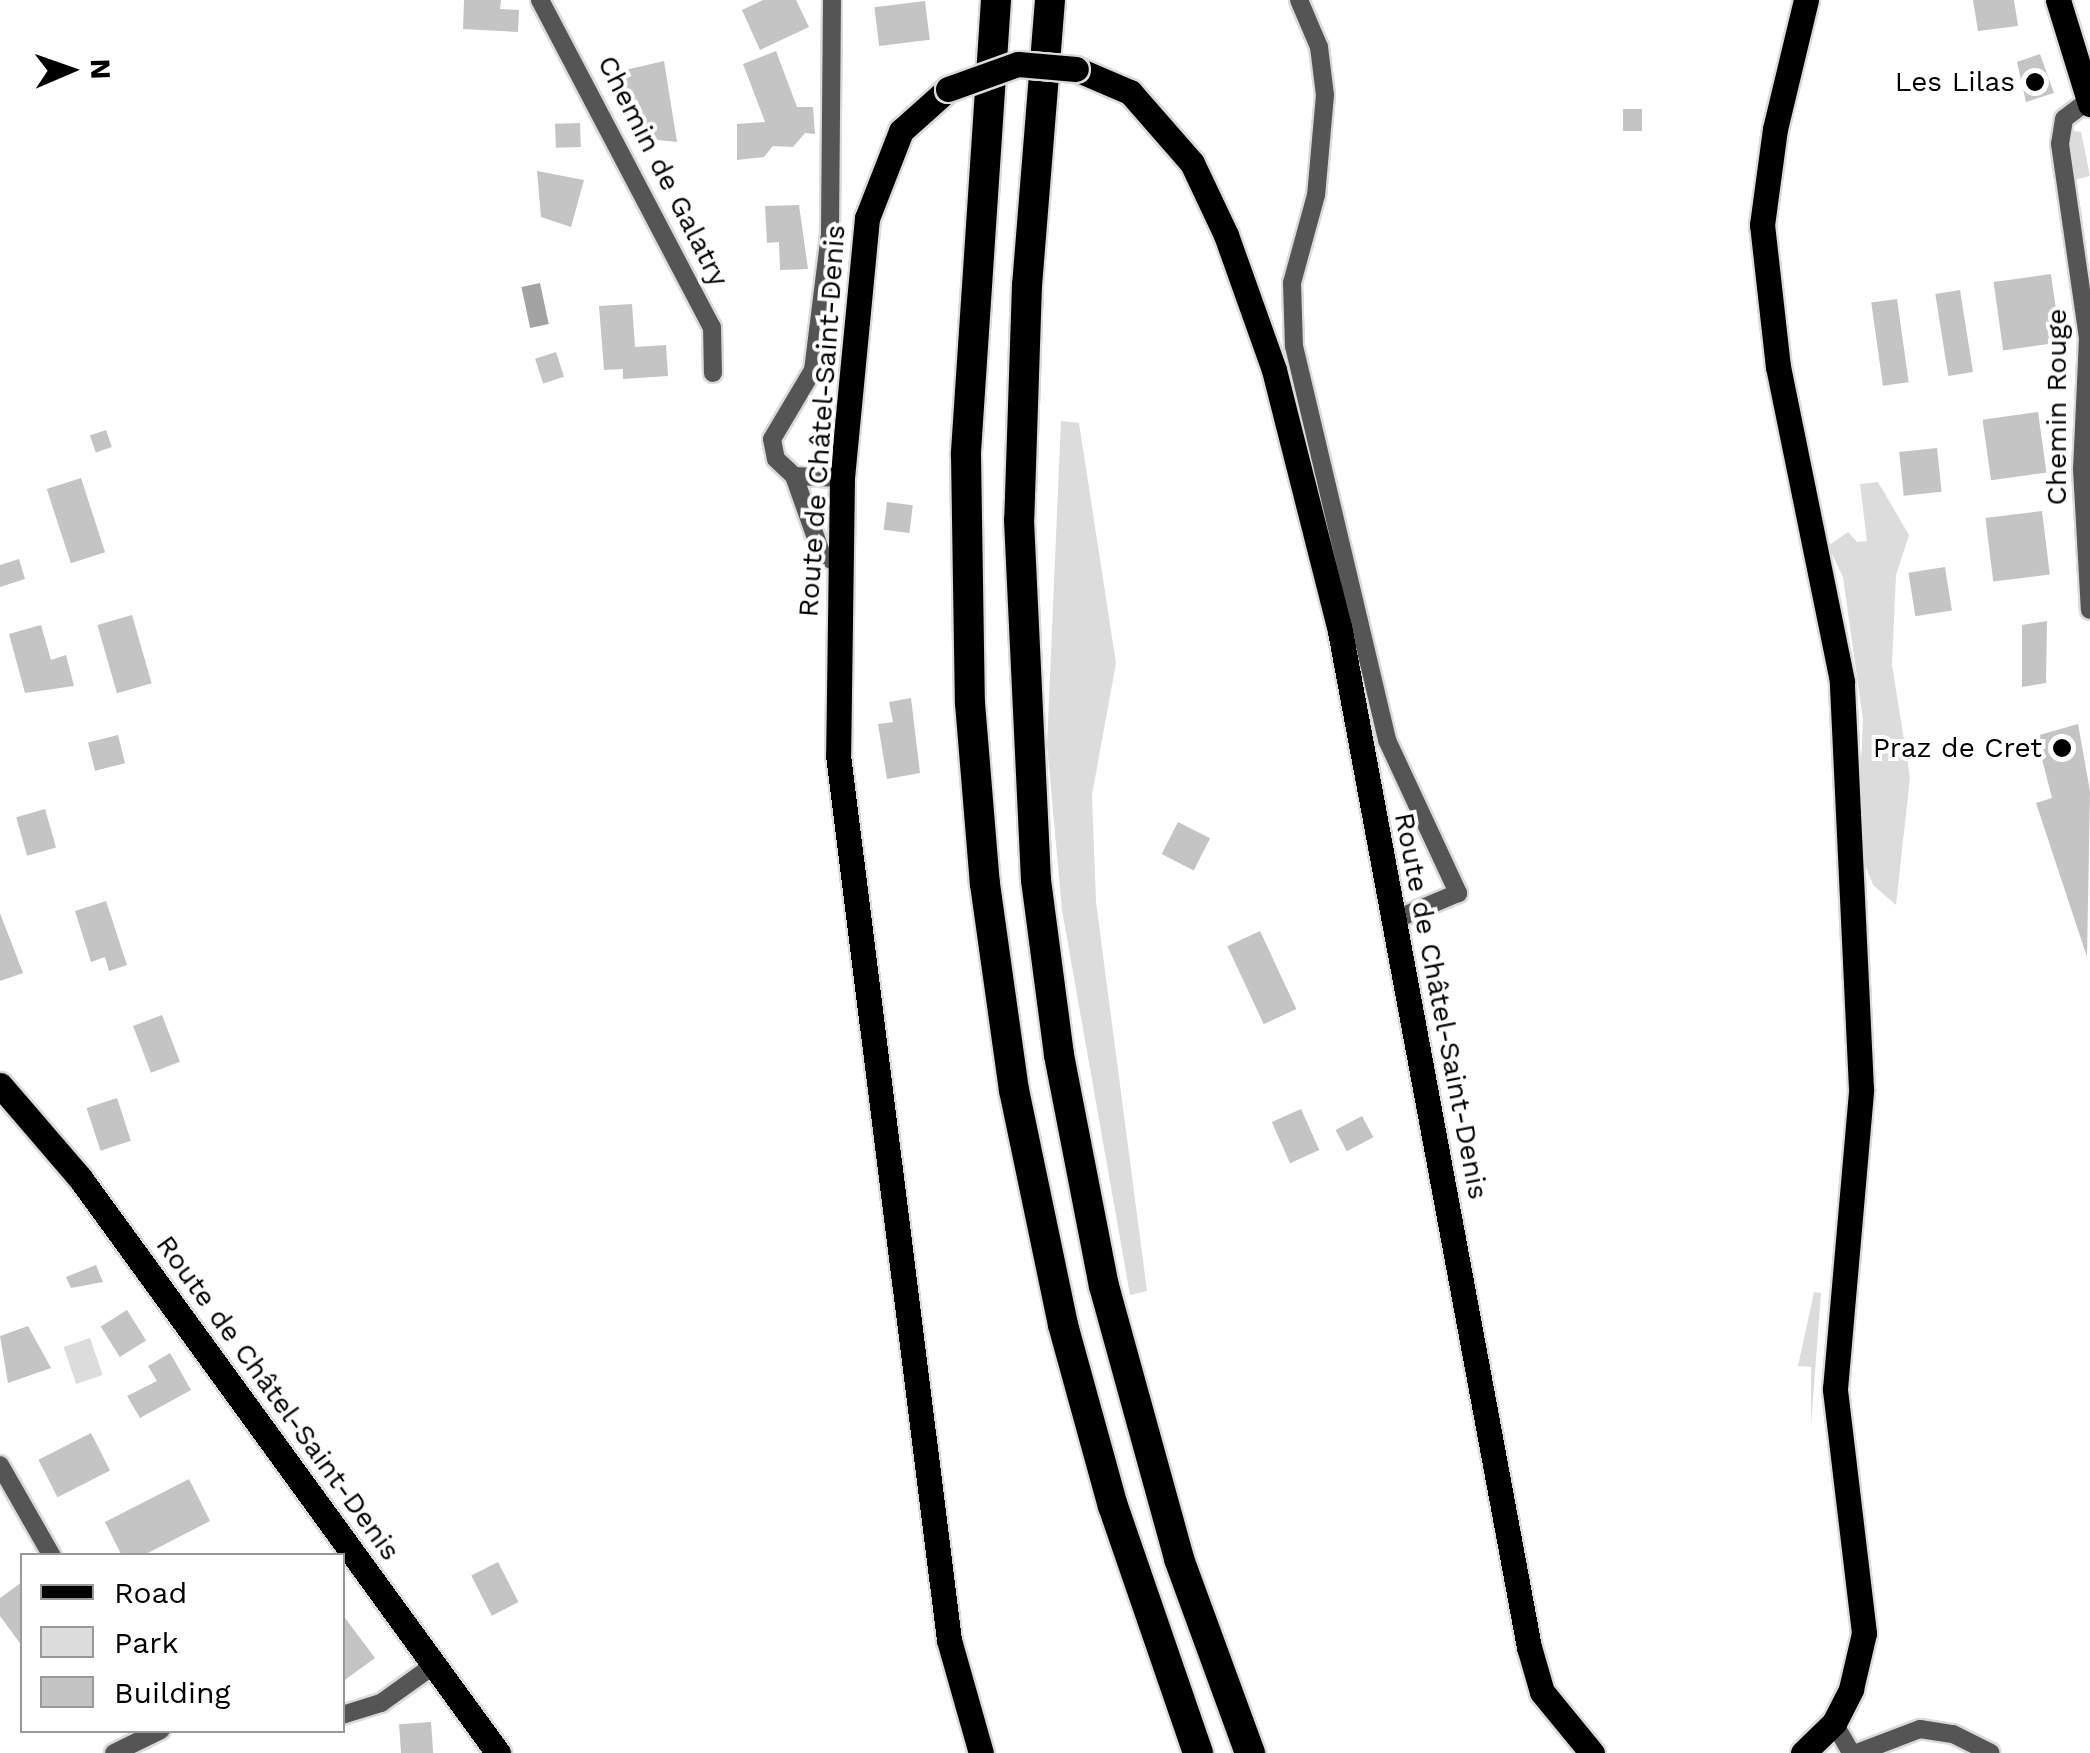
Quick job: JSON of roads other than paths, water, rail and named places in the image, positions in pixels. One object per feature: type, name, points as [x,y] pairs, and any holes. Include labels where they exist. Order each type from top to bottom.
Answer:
[{"type":"highway","points":[[996,0],[970,326],[966,474],[970,703],[985,884],[1014,1090],[1059,1306],[1113,1506],[1198,1753]]},
{"type":"highway","points":[[1050,0],[1027,285],[1019,482],[1020,640],[1036,880],[1067,1103],[1104,1286],[1180,1559],[1250,1753]]},
{"type":"main road","points":[[1804,1753],[1834,1723],[1852,1690],[1864,1633],[1835,1390],[1860,1089],[1842,681],[1765,295],[1762,226],[1775,129],[1806,0]]},
{"type":"main road","points":[[2058,0],[2089,102]]},
{"type":"main road","name":"Route de Châtel-Saint-Denis","points":[[982,1753],[949,1640],[858,943],[838,755],[838,563],[842,478],[874,188],[901,131],[948,89],[1018,64],[1076,69],[1130,92],[1162,121],[1192,162],[1226,234],[1274,370],[1320,542],[1529,1647],[1542,1692],[1592,1753]]},
{"type":"main road","name":"Route de Châtel-Saint-Denis","points":[[0,1085],[80,1178],[498,1753]]},
{"type":"street","name":"Chemin de Galatry","points":[[540,0],[712,327],[713,373]]},
{"type":"street","points":[[832,0],[830,234],[813,370],[772,439],[776,459],[794,476],[822,555],[838,563]]},
{"type":"street","points":[[1299,0],[1319,47],[1325,95],[1316,194],[1292,282],[1294,346],[1386,740],[1458,893],[1394,920]]},
{"type":"street","name":"Chemin Rouge","points":[[2089,102],[2064,118],[2060,144],[2088,338],[2082,469],[2090,610]]},
{"type":"street","points":[[794,476],[842,478]]},
{"type":"street","points":[[0,1465],[50,1553]]},
{"type":"street","points":[[345,1714],[380,1703],[434,1665]]},
{"type":"street","points":[[1834,1723],[1854,1753],[1920,1729],[1953,1734],[1992,1753]]},
{"type":"street","points":[[114,1753],[156,1733]]},
{"type":"place","name":"Les Lilas","points":[[2035,82]]},
{"type":"place","name":"Praz de Cret","points":[[2062,748]]}]
